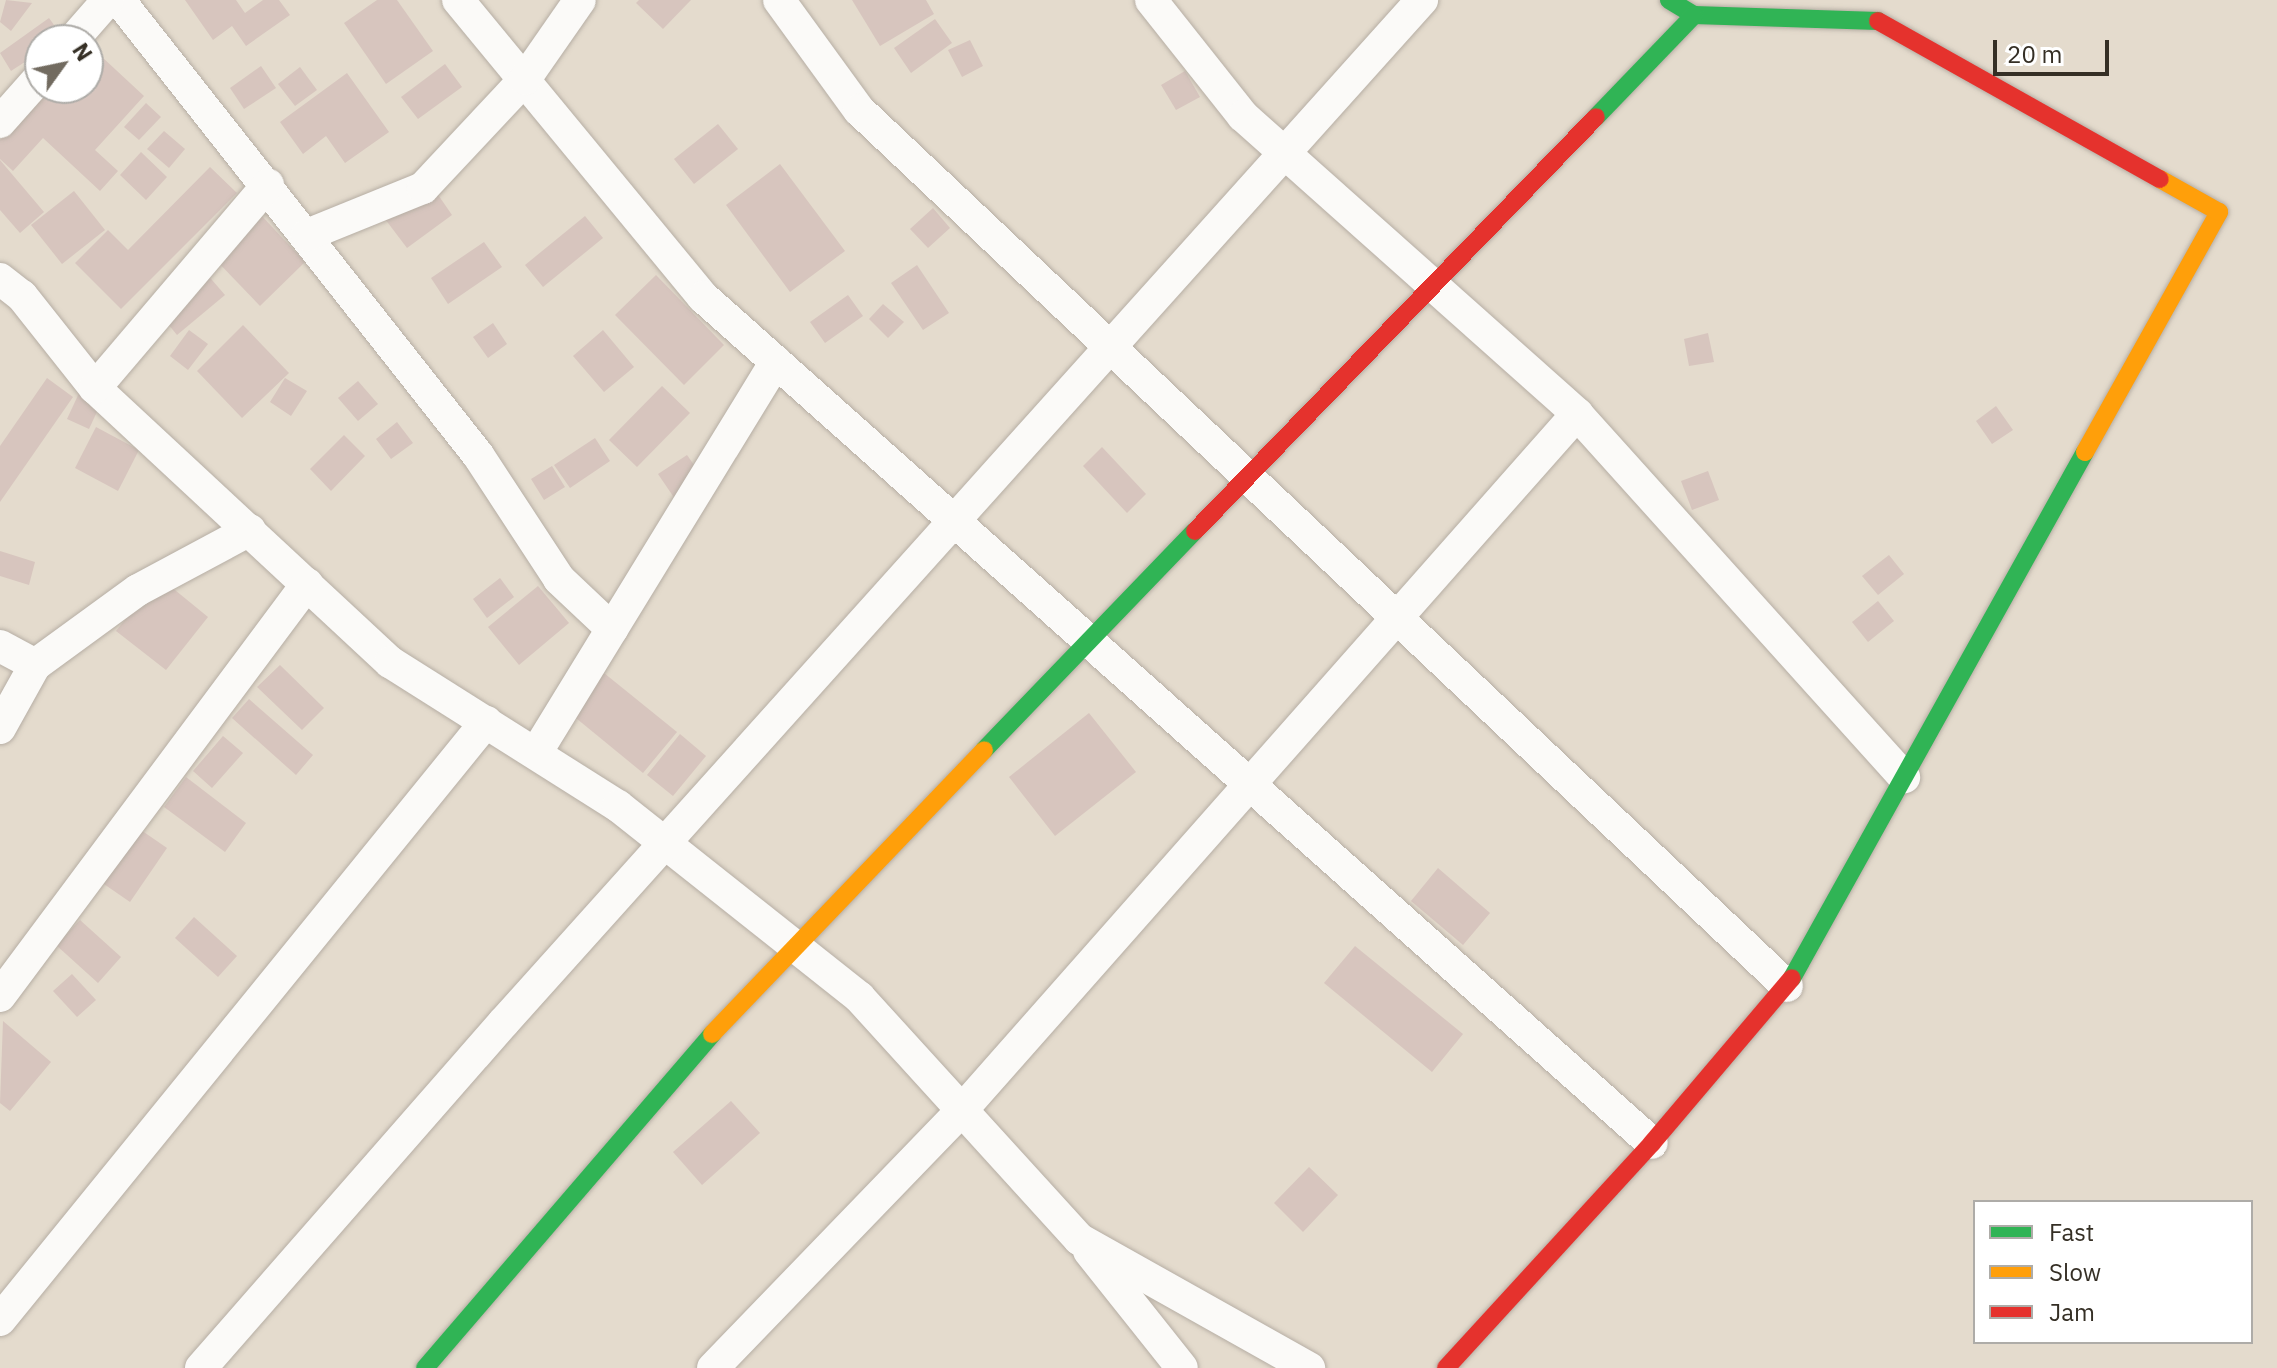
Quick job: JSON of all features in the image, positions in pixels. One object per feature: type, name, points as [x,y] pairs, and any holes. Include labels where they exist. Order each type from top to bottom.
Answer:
[{"type":"street","points":[[87,24],[108,0]]},
{"type":"street","points":[[119,0],[478,455],[559,579],[612,629]]},
{"type":"street","points":[[458,0],[703,297],[1652,1143]]},
{"type":"street","points":[[307,235],[423,188],[525,79],[580,0]]},
{"type":"street","points":[[779,0],[859,110],[1787,986]]},
{"type":"street","points":[[1151,0],[1243,116],[1577,414],[1904,777]]},
{"type":"street","points":[[201,1368],[665,843],[1422,0]]},
{"type":"street","points":[[1446,1368],[1652,1143],[1787,986],[2219,212],[1872,18],[1694,15],[1669,0]]},
{"type":"street","points":[[425,1368],[735,1007],[1694,15]]},
{"type":"street","points":[[0,122],[24,95]]},
{"type":"street","points":[[95,388],[268,185]]},
{"type":"street","points":[[0,279],[22,296],[95,388],[390,662],[536,753],[665,843],[859,997],[1079,1239],[1182,1368]]},
{"type":"street","points":[[536,753],[776,362]]},
{"type":"street","points":[[713,1368],[962,1110],[1577,414]]},
{"type":"street","points":[[0,728],[35,665],[138,590],[250,530]]},
{"type":"street","points":[[0,996],[307,584]]},
{"type":"street","points":[[0,646],[35,665]]},
{"type":"street","points":[[0,1320],[486,722]]},
{"type":"street","points":[[1079,1239],[1309,1368]]},
{"type":"building","points":[[6,0],[32,3],[11,31],[0,22]]},
{"type":"building","points":[[185,0],[236,0],[245,13],[263,0],[279,0],[290,15],[246,46],[232,26],[213,40]]},
{"type":"building","points":[[377,0],[397,0],[433,51],[386,84],[344,23]]},
{"type":"building","points":[[639,0],[691,0],[663,29],[636,3]]},
{"type":"building","points":[[852,0],[926,0],[934,14],[880,46]]},
{"type":"building","points":[[935,19],[952,43],[911,73],[894,48]]},
{"type":"building","points":[[24,36],[24,62],[11,71],[0,53]]},
{"type":"building","points":[[970,40],[983,66],[962,77],[948,50]]},
{"type":"building","points":[[104,59],[144,96],[95,150],[118,171],[100,191],[43,138],[13,171],[0,159],[0,140],[33,104],[104,104]]},
{"type":"building","points":[[445,64],[462,87],[418,119],[401,97]]},
{"type":"building","points":[[261,66],[276,88],[244,109],[230,88]]},
{"type":"building","points":[[300,67],[317,90],[295,106],[278,84]]},
{"type":"building","points":[[1185,71],[1200,97],[1176,110],[1161,85]]},
{"type":"building","points":[[347,73],[389,132],[345,163],[326,136],[303,154],[280,122]]},
{"type":"building","points":[[146,103],[161,117],[139,140],[124,127]]},
{"type":"building","points":[[718,124],[738,149],[694,184],[674,159]]},
{"type":"building","points":[[164,131],[185,149],[169,168],[147,149]]},
{"type":"building","points":[[141,152],[167,177],[146,200],[120,175]]},
{"type":"building","points":[[0,160],[44,212],[20,233],[0,210]]},
{"type":"building","points":[[780,164],[845,251],[790,292],[726,205]]},
{"type":"building","points":[[210,167],[237,193],[121,309],[75,263],[108,230],[128,250]]},
{"type":"building","points":[[432,186],[452,215],[407,248],[385,219]]},
{"type":"building","points":[[74,191],[105,230],[62,264],[31,225]]},
{"type":"building","points":[[933,208],[950,228],[928,248],[910,229]]},
{"type":"building","points":[[259,213],[305,262],[260,306],[213,257]]},
{"type":"building","points":[[585,216],[603,238],[543,287],[525,265]]},
{"type":"building","points":[[484,242],[502,267],[448,304],[431,278]]},
{"type":"building","points":[[917,265],[949,313],[923,330],[891,283]]},
{"type":"building","points":[[206,273],[225,295],[177,335],[159,313]]},
{"type":"building","points":[[656,275],[724,345],[684,385],[615,315]]},
{"type":"building","points":[[848,295],[863,316],[825,343],[810,322]]},
{"type":"building","points":[[883,304],[904,322],[888,338],[869,319]]},
{"type":"building","points":[[493,323],[507,344],[488,358],[473,337]]},
{"type":"building","points":[[243,325],[289,373],[242,418],[197,371]]},
{"type":"building","points":[[189,330],[208,344],[188,370],[170,356]]},
{"type":"building","points":[[603,330],[634,367],[604,392],[573,356]]},
{"type":"building","points":[[1708,333],[1714,362],[1689,366],[1684,339]]},
{"type":"building","points":[[47,378],[73,397],[0,502],[0,446]]},
{"type":"building","points":[[285,378],[307,391],[291,416],[270,402]]},
{"type":"building","points":[[358,381],[378,404],[358,421],[338,398]]},
{"type":"building","points":[[662,386],[690,413],[637,467],[609,440]]},
{"type":"building","points":[[80,391],[102,401],[89,429],[67,419]]},
{"type":"building","points":[[1996,406],[2013,430],[1992,444],[1976,421]]},
{"type":"building","points":[[397,422],[413,443],[391,459],[376,439]]},
{"type":"building","points":[[96,427],[139,450],[118,491],[75,468]]},
{"type":"building","points":[[344,435],[365,456],[331,491],[310,469]]},
{"type":"building","points":[[595,438],[610,461],[570,488],[554,465]]},
{"type":"building","points":[[1102,447],[1146,494],[1127,513],[1083,466]]},
{"type":"building","points":[[687,455],[704,479],[675,499],[658,474]]},
{"type":"building","points":[[552,466],[565,487],[544,500],[531,479]]},
{"type":"building","points":[[1708,471],[1719,500],[1692,510],[1681,481]]},
{"type":"building","points":[[0,551],[35,562],[29,585],[0,576]]},
{"type":"building","points":[[1889,555],[1904,574],[1878,595],[1862,576]]},
{"type":"building","points":[[159,577],[208,617],[166,670],[116,631]]},
{"type":"building","points":[[500,578],[514,597],[487,618],[473,599]]},
{"type":"building","points":[[538,586],[569,623],[519,665],[488,627]]},
{"type":"building","points":[[1878,601],[1894,621],[1868,642],[1852,622]]},
{"type":"building","points":[[280,665],[324,708],[302,730],[257,687]]},
{"type":"building","points":[[604,673],[677,732],[643,773],[571,714]]},
{"type":"building","points":[[249,699],[313,755],[296,775],[232,718]]},
{"type":"building","points":[[1089,713],[1136,772],[1055,836],[1009,777]]},
{"type":"building","points":[[680,734],[706,756],[673,796],[647,775]]},
{"type":"building","points":[[223,736],[243,753],[212,788],[193,771]]},
{"type":"building","points":[[186,777],[246,823],[225,852],[164,807]]},
{"type":"building","points":[[138,828],[167,848],[130,902],[101,882]]},
{"type":"building","points":[[1438,868],[1490,913],[1463,945],[1411,901]]},
{"type":"building","points":[[194,917],[237,956],[218,977],[175,938]]},
{"type":"building","points":[[80,920],[121,957],[98,983],[56,945]]},
{"type":"building","points":[[1355,946],[1463,1034],[1432,1072],[1324,983]]},
{"type":"building","points":[[72,974],[96,1000],[77,1017],[53,991]]},
{"type":"building","points":[[3,1021],[51,1062],[10,1111],[0,1103]]},
{"type":"building","points":[[731,1101],[760,1133],[702,1185],[673,1152]]},
{"type":"building","points":[[1309,1167],[1338,1195],[1303,1232],[1274,1203]]},
{"type":"traffic: fast","points":[[1669,0],[1694,15],[1878,21]]},
{"type":"traffic: fast","points":[[1596,117],[1694,15]]},
{"type":"traffic: fast","points":[[1792,978],[2085,452]]},
{"type":"traffic: fast","points":[[984,750],[1195,531]]},
{"type":"traffic: fast","points":[[425,1368],[712,1034]]},
{"type":"traffic: slow","points":[[2085,452],[2219,212],[2160,179]]},
{"type":"traffic: slow","points":[[712,1034],[984,750]]},
{"type":"traffic: jam","points":[[1878,21],[2160,179]]},
{"type":"traffic: jam","points":[[1195,531],[1596,117]]},
{"type":"traffic: jam","points":[[1446,1368],[1652,1143],[1792,978]]}]
